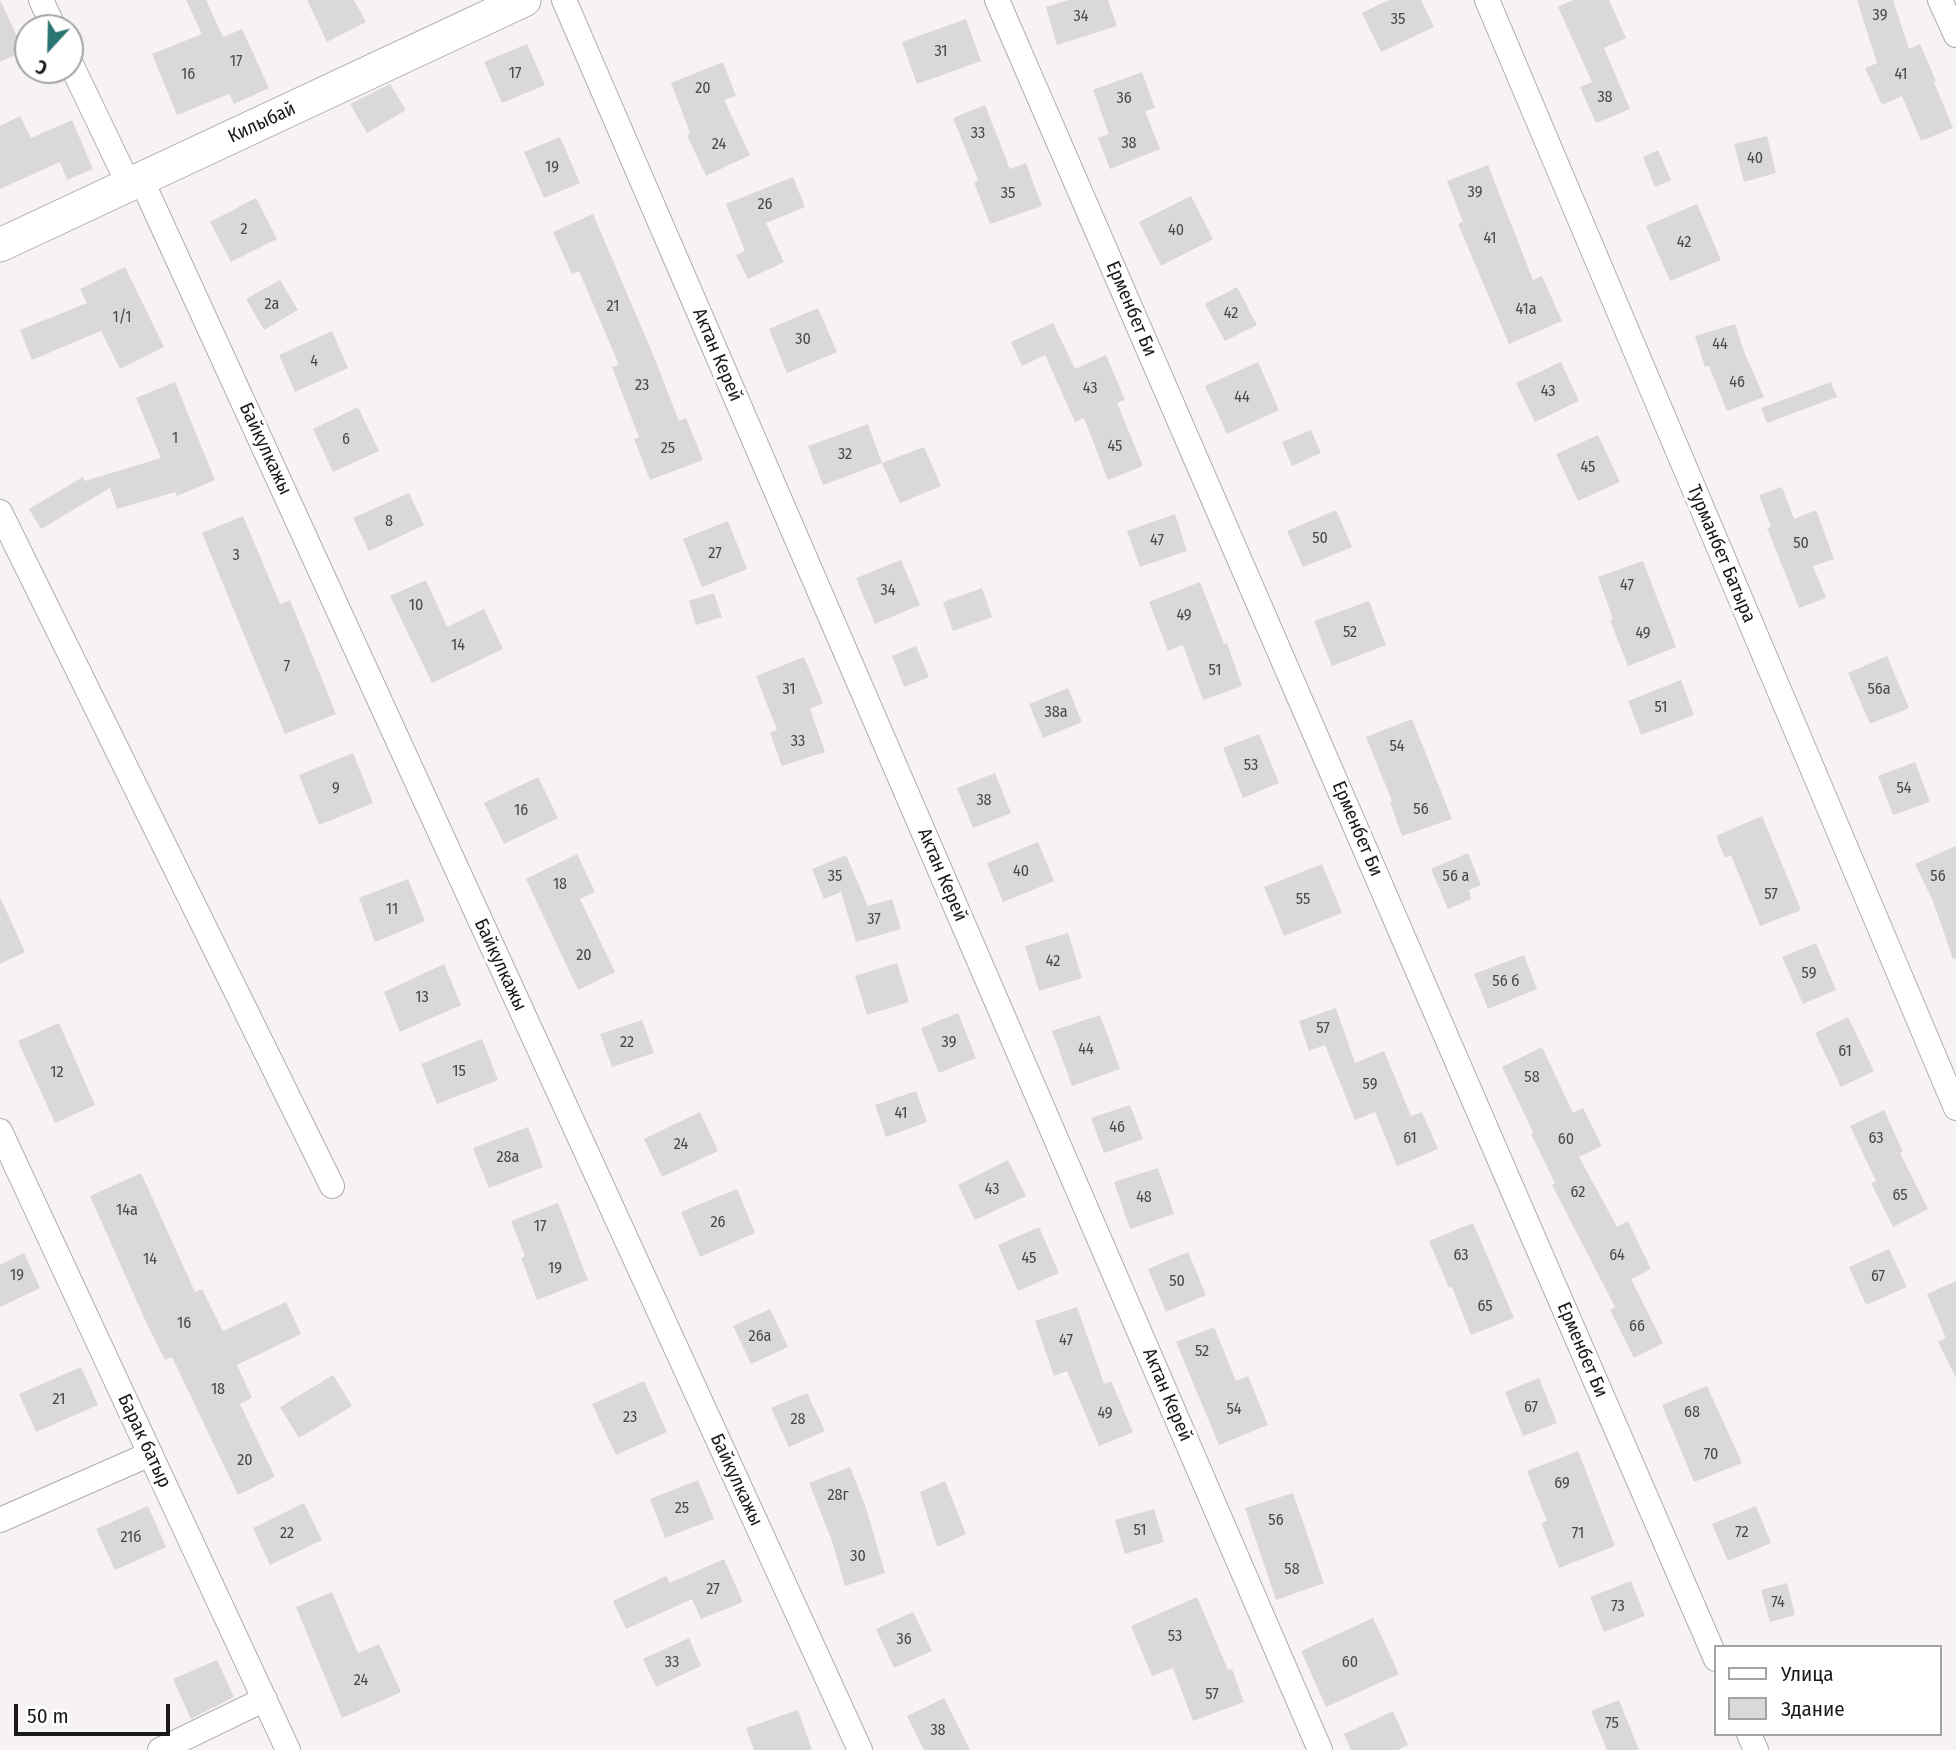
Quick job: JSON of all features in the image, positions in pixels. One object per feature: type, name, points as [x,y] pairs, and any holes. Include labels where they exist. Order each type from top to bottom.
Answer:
[{"type":"street","name":"Килыбай","points":[[0,246],[524,0]]},
{"type":"street","name":"Актан Керей","points":[[564,0],[1320,1750]]},
{"type":"street","name":"Ерменбет Би","points":[[997,0],[1714,1654]]},
{"type":"street","name":"Турманбет Батыра","points":[[1487,0],[1956,1108]]},
{"type":"street","points":[[1940,0],[1956,36]]},
{"type":"street","name":"Байкулкажы","points":[[82,84],[135,182],[860,1750]]},
{"type":"street","points":[[0,512],[332,1186]]},
{"type":"street","name":"Барак батыр","points":[[0,1131],[288,1750]]},
{"type":"street","points":[[0,1520],[150,1454]]},
{"type":"street","points":[[160,1750],[265,1699]]},
{"type":"building","points":[[0,0],[14,30],[14,56],[0,62]]},
{"type":"building","points":[[186,0],[206,0],[223,37],[242,29],[269,88],[234,104],[229,94],[177,115],[152,54],[202,34]]},
{"type":"building","points":[[307,0],[354,0],[366,22],[327,42]]},
{"type":"building","points":[[1069,0],[1108,0],[1117,26],[1057,45],[1046,7]]},
{"type":"building","points":[[1389,0],[1421,0],[1434,27],[1381,52],[1362,13]]},
{"type":"building","points":[[1573,0],[1609,0],[1626,38],[1604,48],[1630,109],[1596,123],[1580,87],[1592,82],[1558,7]]},
{"type":"building","points":[[1857,0],[1893,0],[1909,49],[1920,44],[1953,128],[1921,141],[1902,96],[1882,105],[1865,68],[1877,63]]},
{"type":"building","points":[[966,19],[981,61],[917,84],[902,42]]},
{"type":"building","points":[[527,44],[545,85],[502,103],[484,62]]},
{"type":"building","points":[[723,62],[736,96],[724,100],[750,155],[706,176],[687,135],[690,133],[671,83]]},
{"type":"building","points":[[1142,72],[1155,108],[1145,111],[1160,149],[1110,169],[1098,138],[1109,134],[1093,90]]},
{"type":"building","points":[[390,84],[406,110],[367,133],[350,104]]},
{"type":"building","points":[[985,105],[1010,169],[1026,163],[1042,206],[990,224],[974,182],[978,180],[953,118]]},
{"type":"building","points":[[20,116],[31,138],[72,120],[93,169],[67,180],[60,162],[0,189],[0,126]]},
{"type":"building","points":[[1767,136],[1776,173],[1744,182],[1734,144]]},
{"type":"building","points":[[560,137],[580,183],[544,198],[524,152]]},
{"type":"building","points":[[1658,150],[1671,180],[1655,187],[1643,157]]},
{"type":"building","points":[[1488,165],[1533,280],[1542,276],[1562,321],[1509,344],[1458,224],[1463,222],[1447,181]]},
{"type":"building","points":[[793,177],[805,207],[766,223],[784,262],[748,279],[736,255],[745,251],[726,204]]},
{"type":"building","points":[[1191,196],[1213,239],[1161,266],[1139,222]]},
{"type":"building","points":[[256,198],[277,239],[231,262],[210,222]]},
{"type":"building","points":[[1697,204],[1721,260],[1670,281],[1646,226]]},
{"type":"building","points":[[593,214],[679,421],[686,418],[703,460],[650,480],[634,439],[639,437],[612,367],[619,365],[579,271],[572,274],[553,232]]},
{"type":"building","points":[[125,267],[164,347],[120,369],[101,331],[32,360],[20,330],[87,303],[80,289]]},
{"type":"building","points":[[280,280],[298,310],[264,330],[246,299]]},
{"type":"building","points":[[1237,287],[1257,325],[1225,341],[1205,304]]},
{"type":"building","points":[[818,308],[837,352],[787,373],[769,329]]},
{"type":"building","points":[[1053,323],[1075,369],[1106,355],[1125,400],[1117,403],[1143,466],[1108,480],[1084,418],[1075,422],[1045,355],[1022,366],[1011,342]]},
{"type":"building","points":[[1735,324],[1764,397],[1727,411],[1709,366],[1705,367],[1695,336]]},
{"type":"building","points":[[332,331],[348,368],[295,392],[279,355]]},
{"type":"building","points":[[1258,362],[1279,410],[1227,434],[1205,386]]},
{"type":"building","points":[[1561,362],[1579,401],[1535,422],[1516,383]]},
{"type":"building","points":[[175,382],[215,480],[177,496],[175,492],[117,509],[110,488],[41,529],[29,509],[83,477],[85,481],[161,458],[136,398]]},
{"type":"building","points":[[1831,382],[1837,397],[1767,423],[1761,408]]},
{"type":"building","points":[[358,407],[379,451],[333,472],[313,429]]},
{"type":"building","points":[[868,424],[882,463],[823,485],[808,446]]},
{"type":"building","points":[[1311,430],[1321,453],[1292,466],[1282,442]]},
{"type":"building","points":[[1598,435],[1620,482],[1578,501],[1556,454]]},
{"type":"building","points":[[924,447],[941,486],[900,503],[882,463]]},
{"type":"building","points":[[1782,487],[1794,519],[1816,510],[1834,559],[1813,566],[1826,598],[1799,608],[1767,528],[1771,527],[1759,495]]},
{"type":"building","points":[[409,493],[424,525],[369,551],[353,518]]},
{"type":"building","points":[[1336,510],[1352,547],[1303,567],[1287,531]]},
{"type":"building","points":[[1175,514],[1187,551],[1140,567],[1127,531]]},
{"type":"building","points":[[243,516],[280,604],[290,600],[336,714],[285,734],[202,533]]},
{"type":"building","points":[[728,521],[747,569],[702,587],[683,539]]},
{"type":"building","points":[[901,560],[920,605],[875,624],[856,578]]},
{"type":"building","points":[[1643,561],[1676,647],[1628,666],[1610,620],[1613,619],[1598,577]]},
{"type":"building","points":[[426,580],[447,627],[484,609],[503,649],[432,683],[390,596]]},
{"type":"building","points":[[1200,582],[1224,644],[1227,643],[1242,686],[1203,700],[1183,645],[1168,651],[1149,602]]},
{"type":"building","points":[[982,588],[992,617],[953,631],[943,602]]},
{"type":"building","points":[[714,593],[722,617],[696,625],[689,601]]},
{"type":"building","points":[[1369,601],[1386,645],[1332,666],[1314,621]]},
{"type":"building","points":[[916,646],[929,677],[904,687],[892,656]]},
{"type":"building","points":[[1887,656],[1909,708],[1870,724],[1848,673]]},
{"type":"building","points":[[804,657],[823,703],[810,709],[825,752],[782,766],[770,733],[777,730],[756,676]]},
{"type":"building","points":[[1681,680],[1694,715],[1641,735],[1628,701]]},
{"type":"building","points":[[1068,688],[1082,722],[1043,738],[1029,704]]},
{"type":"building","points":[[1412,719],[1452,819],[1402,836],[1390,802],[1392,801],[1366,737]]},
{"type":"building","points":[[1259,734],[1279,783],[1243,798],[1223,748]]},
{"type":"building","points":[[353,753],[373,803],[319,825],[299,775]]},
{"type":"building","points":[[1915,762],[1930,802],[1893,815],[1878,776]]},
{"type":"building","points":[[995,773],[1011,813],[973,828],[957,788]]},
{"type":"building","points":[[538,777],[558,818],[504,844],[484,803]]},
{"type":"building","points":[[1762,816],[1801,910],[1760,926],[1731,855],[1725,858],[1716,836]]},
{"type":"building","points":[[1038,842],[1054,881],[1003,902],[987,863]]},
{"type":"building","points":[[1956,846],[1956,959],[1953,959],[1933,901],[1915,864]]},
{"type":"building","points":[[1468,853],[1481,885],[1469,890],[1471,899],[1448,909],[1431,869]]},
{"type":"building","points":[[577,854],[595,892],[580,899],[615,972],[578,990],[526,879]]},
{"type":"building","points":[[846,855],[868,906],[892,899],[901,929],[856,942],[841,892],[824,899],[812,869]]},
{"type":"building","points":[[1322,864],[1342,913],[1284,936],[1264,887]]},
{"type":"building","points":[[408,879],[425,921],[375,942],[359,898]]},
{"type":"building","points":[[0,897],[25,952],[0,964]]},
{"type":"building","points":[[1068,933],[1082,978],[1039,991],[1025,946]]},
{"type":"building","points":[[1816,943],[1836,990],[1803,1004],[1782,957]]},
{"type":"building","points":[[1524,955],[1537,989],[1488,1009],[1474,974]]},
{"type":"building","points":[[897,963],[909,1002],[867,1015],[855,976]]},
{"type":"building","points":[[444,964],[461,1005],[400,1032],[384,992]]},
{"type":"building","points":[[1336,1008],[1355,1063],[1384,1051],[1411,1116],[1422,1112],[1438,1149],[1397,1166],[1375,1112],[1355,1120],[1325,1045],[1309,1051],[1299,1021]]},
{"type":"building","points":[[958,1013],[976,1058],[939,1073],[921,1028]]},
{"type":"building","points":[[1100,1015],[1120,1069],[1072,1086],[1052,1031]]},
{"type":"building","points":[[1848,1017],[1874,1071],[1841,1087],[1815,1033]]},
{"type":"building","points":[[642,1020],[654,1053],[612,1067],[600,1034]]},
{"type":"building","points":[[59,1023],[95,1105],[55,1123],[18,1041]]},
{"type":"building","points":[[482,1039],[498,1080],[437,1104],[421,1064]]},
{"type":"building","points":[[1542,1047],[1573,1113],[1583,1108],[1602,1146],[1579,1157],[1617,1227],[1628,1221],[1651,1269],[1631,1279],[1663,1343],[1634,1358],[1610,1310],[1615,1307],[1552,1185],[1555,1183],[1502,1067]]},
{"type":"building","points":[[916,1091],[927,1122],[886,1137],[875,1105]]},
{"type":"building","points":[[1130,1105],[1143,1139],[1104,1153],[1091,1118]]},
{"type":"building","points":[[1884,1110],[1903,1152],[1900,1153],[1928,1209],[1893,1227],[1871,1183],[1876,1181],[1850,1126]]},
{"type":"building","points":[[700,1112],[718,1151],[662,1177],[644,1139]]},
{"type":"building","points":[[528,1127],[543,1167],[489,1188],[473,1148]]},
{"type":"building","points":[[1008,1160],[1026,1196],[975,1220],[958,1185]]},
{"type":"building","points":[[1158,1168],[1174,1214],[1130,1229],[1114,1182]]},
{"type":"building","points":[[141,1173],[195,1292],[202,1289],[223,1331],[286,1302],[301,1334],[237,1365],[252,1398],[240,1404],[275,1477],[238,1495],[172,1357],[165,1360],[146,1322],[90,1196]]},
{"type":"building","points":[[737,1189],[755,1233],[700,1257],[681,1212]]},
{"type":"building","points":[[558,1203],[588,1280],[537,1300],[521,1258],[525,1256],[511,1221]]},
{"type":"building","points":[[1473,1223],[1514,1318],[1471,1335],[1452,1287],[1449,1288],[1429,1241]]},
{"type":"building","points":[[1039,1227],[1059,1273],[1018,1291],[998,1245]]},
{"type":"building","points":[[1889,1249],[1907,1287],[1866,1305],[1849,1267]]},
{"type":"building","points":[[1188,1252],[1206,1295],[1166,1312],[1148,1269]]},
{"type":"building","points":[[24,1253],[40,1288],[0,1307],[0,1265]]},
{"type":"building","points":[[1956,1281],[1956,1378],[1938,1342],[1946,1338],[1927,1294]]},
{"type":"building","points":[[1077,1307],[1104,1384],[1111,1381],[1133,1432],[1099,1446],[1067,1371],[1054,1376],[1035,1321]]},
{"type":"building","points":[[770,1309],[788,1347],[751,1364],[733,1326]]},
{"type":"building","points":[[1214,1327],[1236,1381],[1248,1376],[1268,1425],[1219,1445],[1176,1342]]},
{"type":"building","points":[[81,1367],[98,1405],[36,1432],[19,1394]]},
{"type":"building","points":[[333,1375],[352,1406],[299,1438],[280,1407]]},
{"type":"building","points":[[1539,1378],[1557,1423],[1523,1436],[1505,1392]]},
{"type":"building","points":[[644,1381],[667,1432],[616,1455],[592,1404]]},
{"type":"building","points":[[1707,1386],[1742,1463],[1694,1482],[1662,1405]]},
{"type":"building","points":[[807,1393],[825,1431],[789,1447],[771,1408]]},
{"type":"building","points":[[1578,1451],[1615,1546],[1559,1568],[1541,1523],[1547,1521],[1527,1471]]},
{"type":"building","points":[[850,1467],[866,1508],[885,1573],[845,1586],[832,1541],[809,1483]]},
{"type":"building","points":[[698,1480],[714,1519],[665,1538],[650,1499]]},
{"type":"building","points":[[945,1481],[966,1534],[937,1547],[920,1492]]},
{"type":"building","points":[[1293,1493],[1324,1583],[1276,1600],[1245,1508]]},
{"type":"building","points":[[304,1503],[322,1540],[270,1565],[253,1528]]},
{"type":"building","points":[[148,1506],[166,1547],[115,1570],[96,1529]]},
{"type":"building","points":[[1756,1506],[1771,1543],[1728,1561],[1712,1524]]},
{"type":"building","points":[[1154,1509],[1164,1542],[1125,1554],[1115,1520]]},
{"type":"building","points":[[724,1559],[743,1602],[701,1619],[692,1599],[626,1629],[613,1601],[666,1576],[670,1583]]},
{"type":"building","points":[[1631,1581],[1645,1616],[1604,1632],[1590,1597]]},
{"type":"building","points":[[1787,1583],[1795,1615],[1770,1622],[1761,1590]]},
{"type":"building","points":[[332,1592],[358,1653],[379,1644],[401,1692],[342,1718],[296,1607]]},
{"type":"building","points":[[1197,1597],[1228,1670],[1232,1669],[1244,1702],[1193,1721],[1173,1668],[1152,1676],[1131,1626]]},
{"type":"building","points":[[913,1612],[932,1651],[894,1668],[876,1629]]},
{"type":"building","points":[[1373,1618],[1399,1674],[1326,1707],[1301,1651]]},
{"type":"building","points":[[689,1638],[701,1666],[656,1687],[643,1659]]},
{"type":"building","points":[[217,1660],[234,1697],[191,1719],[173,1679]]},
{"type":"building","points":[[944,1698],[970,1750],[924,1750],[907,1716]]},
{"type":"building","points":[[1619,1700],[1639,1750],[1607,1750],[1591,1711]]},
{"type":"building","points":[[798,1710],[812,1750],[754,1750],[746,1728]]},
{"type":"building","points":[[1393,1711],[1408,1745],[1398,1750],[1351,1750],[1344,1734]]}]
